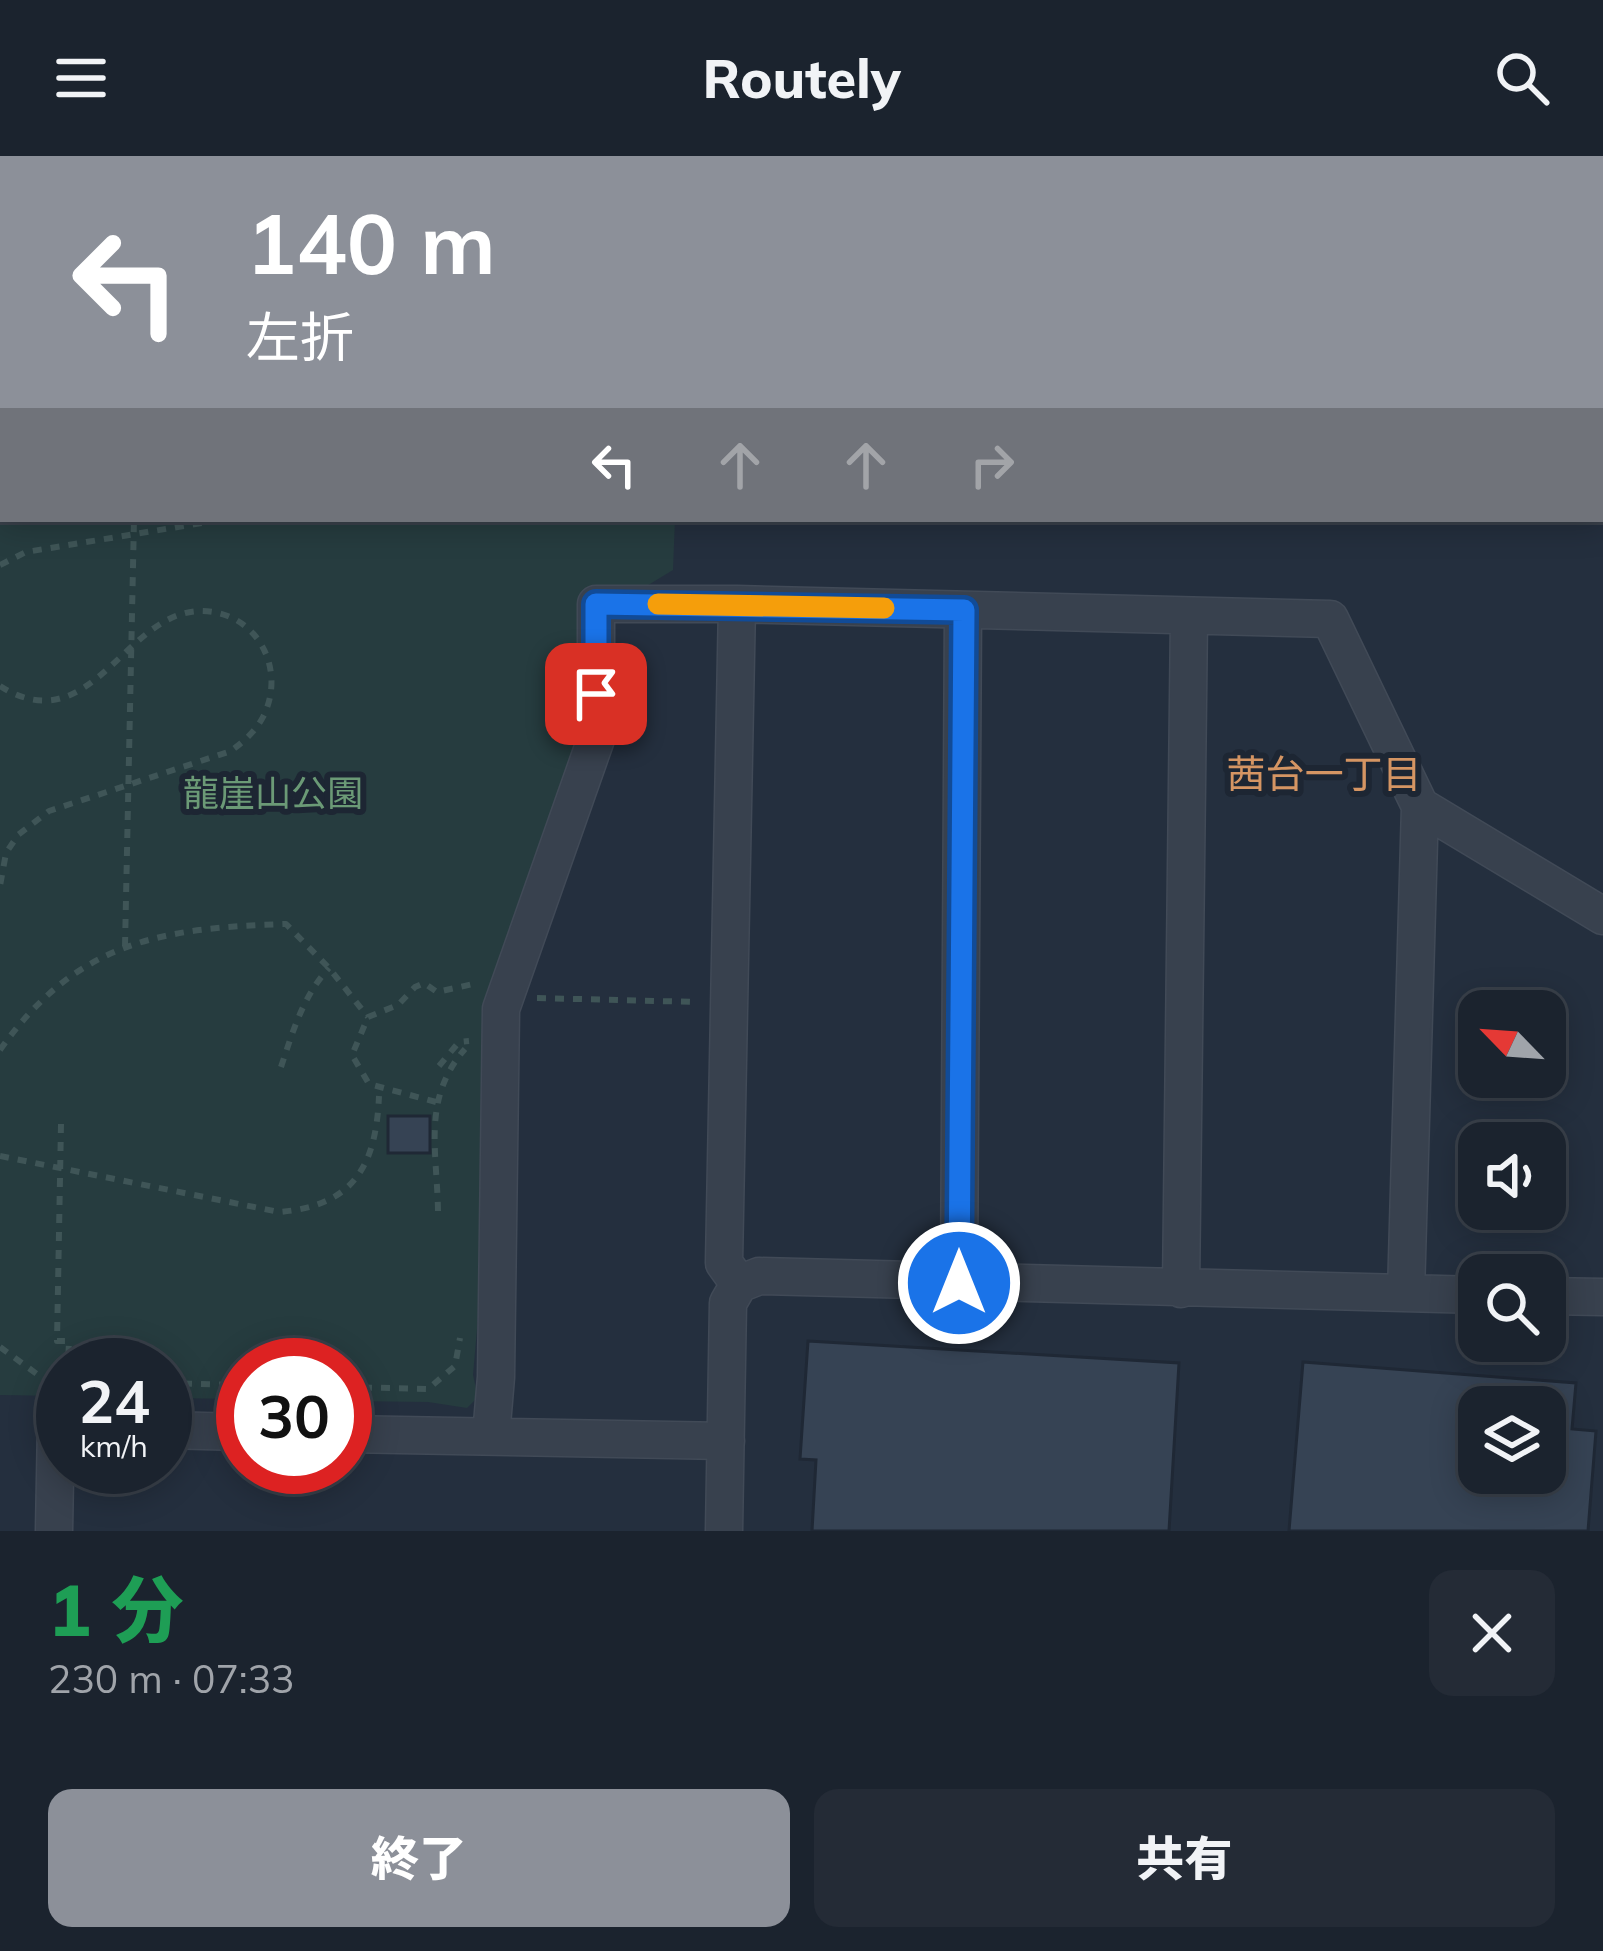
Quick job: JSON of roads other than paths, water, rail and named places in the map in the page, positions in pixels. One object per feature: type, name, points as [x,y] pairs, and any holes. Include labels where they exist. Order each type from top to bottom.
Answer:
[{"type":"street","points":[[490,1436],[496,1377],[498,1066],[490,990],[596,739],[596,604],[1330,619],[1420,806],[1406,1294]]},
{"type":"street","points":[[737,604],[724,1263],[739,1284]]},
{"type":"street","points":[[959,1283],[964,610]]},
{"type":"street","points":[[1180,1289],[1189,616]]},
{"type":"street","points":[[1420,806],[1603,916]]},
{"type":"street","points":[[724,1531],[728,1303],[739,1284],[759,1276],[1458,1295]]},
{"type":"street","points":[[1566,1296],[1603,1297]]},
{"type":"street","points":[[372,1434],[726,1441]]},
{"type":"street","points":[[54,1531],[55,1494]]},
{"type":"district","name":"茜台一丁目","points":[[1324,774]]},
{"type":"park label","name":"龍崖山公園","points":[[273,793]]}]
